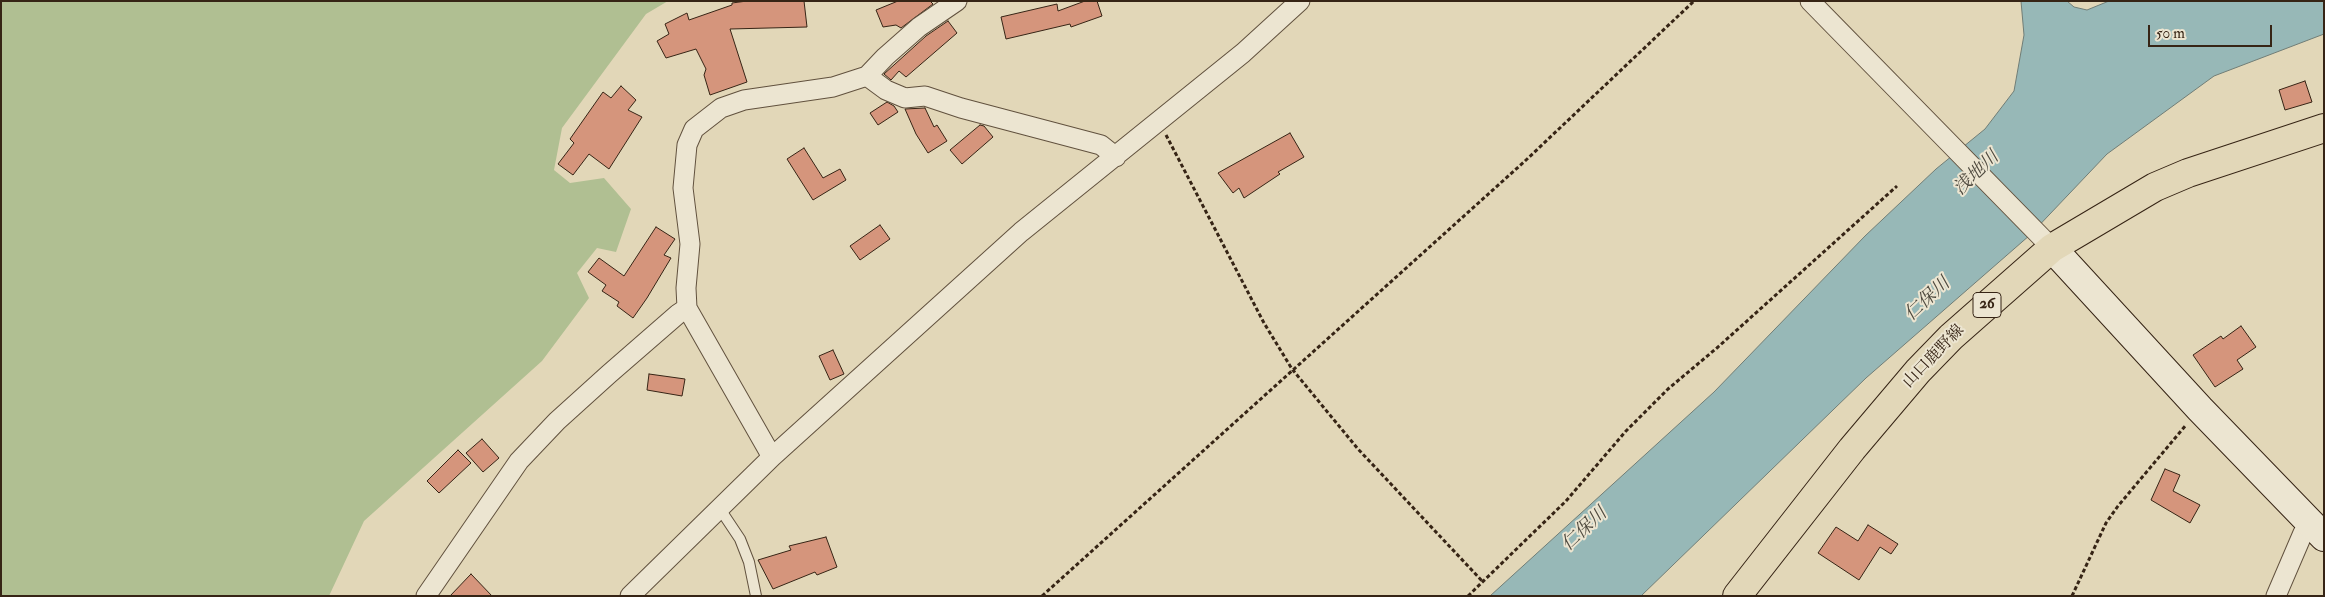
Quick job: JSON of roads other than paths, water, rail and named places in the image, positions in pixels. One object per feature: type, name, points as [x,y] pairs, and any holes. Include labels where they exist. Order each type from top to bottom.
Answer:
[{"type":"main road","name":"山口鹿野線","points":[[1737,596],[1852,449],[1918,370],[2046,242],[2155,187],[2188,173],[2324,128]]},
{"type":"street","points":[[772,457],[687,308],[686,288],[690,244],[683,188],[687,145],[694,129],[721,108],[744,100],[833,87],[867,76],[919,27],[957,1]]},
{"type":"street","points":[[630,596],[772,457],[1021,232],[1243,53],[1300,1]]},
{"type":"street","points":[[1810,1],[2046,242],[2200,409],[2318,532]]},
{"type":"street","points":[[867,76],[886,90],[906,98],[926,96],[961,108],[1093,142],[1101,145],[1116,157]]},
{"type":"street","points":[[426,596],[519,461],[594,387],[687,308]]},
{"type":"street","points":[[2276,596],[2303,533],[2318,532]]},
{"type":"lane","points":[[720,509],[740,540],[746,554],[756,596]]},
{"type":"water","points":[[2021,1],[2067,1],[2074,7],[2087,10],[2109,1],[2324,1],[2324,34],[2214,76],[2107,154],[2030,235],[1866,378],[1641,596],[1490,596],[1714,392],[1865,236],[1936,169],[1985,129],[2014,91],[2024,35]]},
{"type":"water label","name":"浅地川","points":[[1977,174]]},
{"type":"water label","name":"仁保川","points":[[1928,300]]},
{"type":"water label","name":"仁保川","points":[[1585,530]]}]
